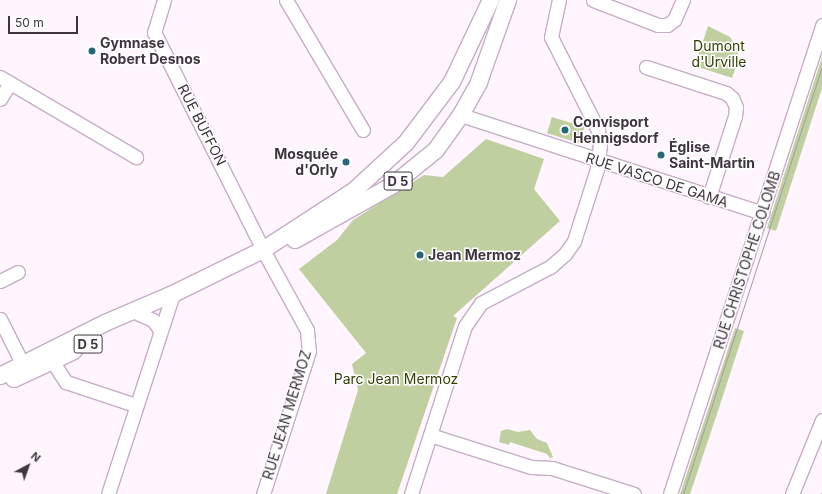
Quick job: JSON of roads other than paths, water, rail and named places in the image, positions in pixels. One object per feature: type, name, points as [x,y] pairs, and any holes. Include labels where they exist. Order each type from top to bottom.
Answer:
[{"type":"main road","name":"D 5","points":[[49,357],[62,347],[110,320],[173,294],[263,250],[355,190],[406,143],[452,82],[491,0]]},
{"type":"main road","name":"D 5","points":[[263,250],[286,245],[393,185],[436,150],[461,115],[479,82],[508,0]]},
{"type":"main road","name":"D 5","points":[[0,386],[25,369],[139,314],[173,294]]},
{"type":"main road","name":"D 5","points":[[0,376],[25,369]]},
{"type":"street","name":"RUE BUFFON","points":[[164,0],[154,32],[263,250]]},
{"type":"street","points":[[286,0],[363,130]]},
{"type":"street","points":[[411,494],[465,326],[476,306],[491,296],[550,267],[565,254],[574,240],[598,162],[598,130],[551,37],[559,0]]},
{"type":"street","points":[[593,0],[658,25],[667,25],[674,20],[683,0]]},
{"type":"street","name":"RUE CHRISTOPHE COLOMB","points":[[670,494],[822,25]]},
{"type":"street","points":[[646,67],[726,93],[732,98],[736,107],[735,116],[709,197]]},
{"type":"street","points":[[0,99],[5,80],[136,157]]},
{"type":"street","name":"RUE VASCO DE GAMA","points":[[461,115],[598,162],[762,213]]},
{"type":"street","name":"RUE JEAN MERMOZ","points":[[263,250],[307,330],[309,351],[263,494]]},
{"type":"street","points":[[0,281],[18,272]]},
{"type":"street","points":[[108,494],[135,405],[173,294]]},
{"type":"street","points":[[139,314],[153,320],[160,330]]},
{"type":"street","points":[[0,319],[25,369]]},
{"type":"street","points":[[49,357],[66,382],[135,405]]},
{"type":"street","points":[[792,494],[822,420]]},
{"type":"street","points":[[430,435],[531,467],[552,468],[634,494]]},
{"type":"tram line","points":[[683,494],[822,65]]},
{"type":"place","name":"Gymnase Robert Desnos","points":[[92,51]]},
{"type":"place","name":"Convisport Hennigsdorf","points":[[565,130]]},
{"type":"place","name":"Église Saint-Martin","points":[[661,155]]},
{"type":"place","name":"Mosquée d'Orly","points":[[346,162]]},
{"type":"place","name":"Jean Mermoz","points":[[420,255]]},
{"type":"park label","name":"Dumont d'Urville","points":[[719,54]]},
{"type":"park label","name":"Parc Jean Mermoz","points":[[396,379]]}]
